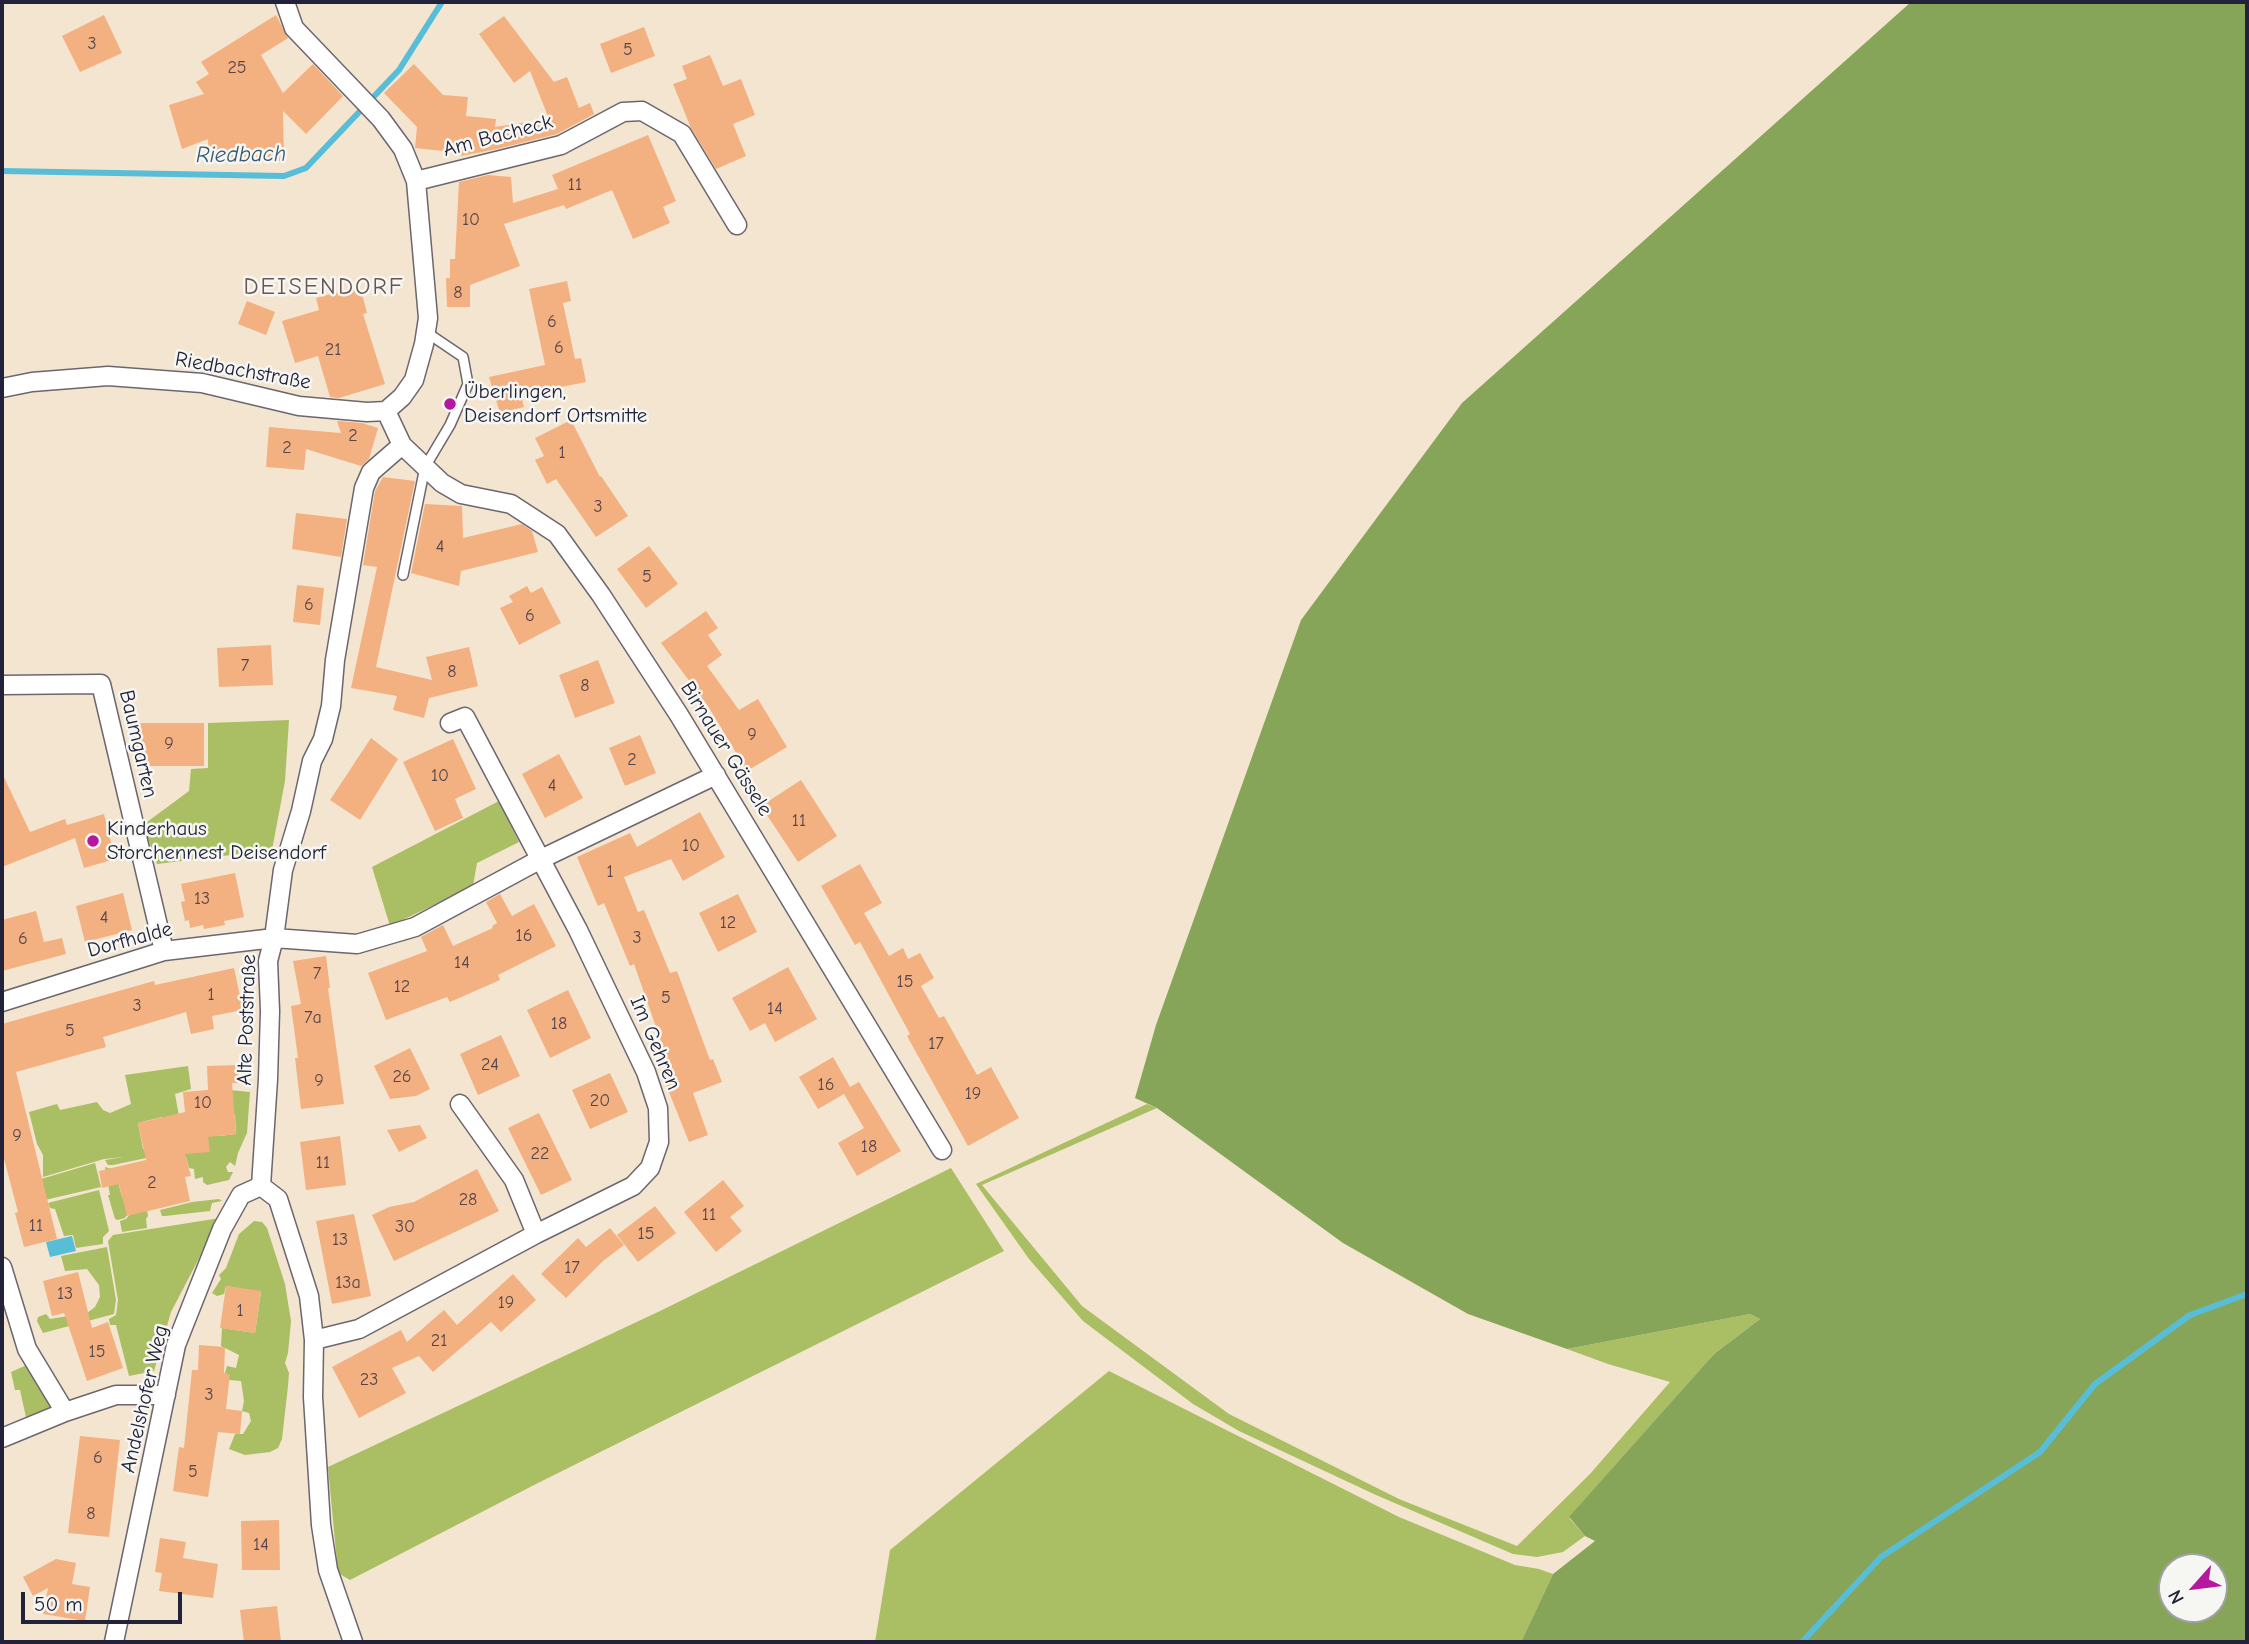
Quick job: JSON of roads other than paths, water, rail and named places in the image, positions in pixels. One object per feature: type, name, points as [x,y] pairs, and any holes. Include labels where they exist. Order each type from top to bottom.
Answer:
[{"type":"street","points":[[285,2],[294,28],[334,73],[381,119],[403,149],[416,181],[428,318],[414,380],[402,397],[386,411],[402,445]]},
{"type":"street","name":"Am Bacheck","points":[[416,181],[561,145],[623,113],[642,111],[682,134],[737,225]]},
{"type":"street","name":"Riedbachstraße","points":[[2,388],[32,382],[108,376],[202,383],[299,406],[386,411]]},
{"type":"street","name":"Birnauer Gässele","points":[[402,445],[442,483],[461,494],[511,505],[557,534],[638,652],[716,775],[942,1150]]},
{"type":"street","name":"Alte Poststraße","points":[[261,1186],[268,1079],[268,961],[274,938],[283,870],[301,811],[312,761],[323,739],[331,706],[335,660],[364,488],[371,472],[402,445]]},
{"type":"street","name":"Baumgarten","points":[[2,685],[101,684],[163,951]]},
{"type":"street","name":"Im Gehren","points":[[314,1340],[359,1329],[536,1234],[633,1186],[650,1168],[659,1142],[658,1108],[646,1072],[578,930],[465,717],[450,723]]},
{"type":"street","points":[[274,938],[357,944],[415,927],[540,860],[716,775]]},
{"type":"street","name":"Dorfhalde","points":[[2,1002],[163,951],[274,938]]},
{"type":"street","points":[[460,1104],[514,1180],[536,1234]]},
{"type":"street","points":[[261,1186],[278,1199],[309,1296],[314,1340],[313,1397],[321,1525],[328,1570],[353,1642]]},
{"type":"street","name":"Andelshofer Weg","points":[[114,1642],[176,1345],[222,1229],[241,1195],[261,1186]]},
{"type":"street","points":[[2,1267],[27,1349],[65,1412]]},
{"type":"street","points":[[2,1438],[116,1395],[166,1395]]},
{"type":"lane","points":[[403,575],[425,467],[450,425],[468,384],[463,357],[426,332]]},
{"type":"water","points":[[72,1236],[76,1251],[50,1257],[46,1242]]},
{"type":"waterway","name":"Riedbach","points":[[2,171],[284,176],[306,168],[399,70],[442,2]]},
{"type":"waterway","points":[[1802,1642],[1881,1557],[2040,1452],[2095,1384],[2190,1315],[2247,1294]]},
{"type":"place","name":"Überlingen, Deisendorf Ortsmitte","points":[[450,404]]},
{"type":"place","name":"Kinderhaus Storchennest Deisendorf","points":[[93,841]]},
{"type":"district","name":"DEISENDORF","points":[[324,287]]}]
